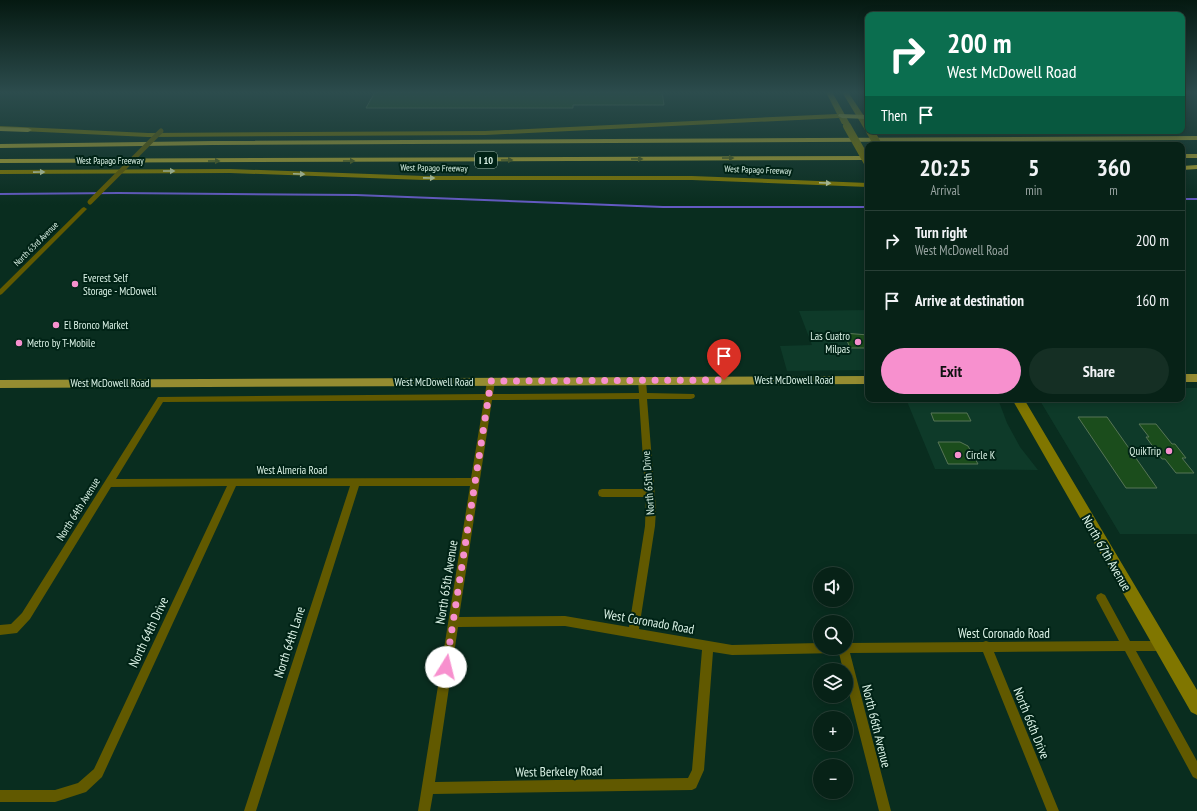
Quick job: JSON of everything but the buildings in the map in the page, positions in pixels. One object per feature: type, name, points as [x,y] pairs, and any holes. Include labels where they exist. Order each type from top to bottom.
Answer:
[{"type":"highway","points":[[24,130],[28,130]]},
{"type":"highway","points":[[8,138],[213,143]]},
{"type":"highway","name":"I 10","points":[[0,146],[213,143],[1197,138]]},
{"type":"highway","points":[[1185,156],[1197,156]]},
{"type":"highway","name":"I 10","points":[[0,161],[865,158]]},
{"type":"highway","points":[[0,165],[60,161]]},
{"type":"highway","points":[[1185,168],[1197,167]]},
{"type":"main road","points":[[28,130],[148,135],[528,132],[570,130]]},
{"type":"main road","points":[[849,130],[865,158]]},
{"type":"main road","name":"West Papago Freeway","points":[[0,172],[230,171],[424,178],[692,178],[865,184]]},
{"type":"main road","points":[[1185,378],[1197,378]]},
{"type":"main road","name":"West McDowell Road","points":[[0,384],[865,380]]},
{"type":"main road","name":"North 67th Avenue","points":[[1020,402],[1197,706]]},
{"type":"street","points":[[90,202],[161,131]]},
{"type":"street","name":"North 63rd Avenue","points":[[0,293],[84,209]]},
{"type":"street","name":"North 65th Avenue","points":[[424,811],[491,381]]},
{"type":"street","name":"North 65th Drive","points":[[633,633],[650,526],[651,510],[642,381]]},
{"type":"street","name":"West McDowell Road","points":[[161,399],[691,396]]},
{"type":"street","name":"North 64th Avenue","points":[[0,630],[12,629],[26,616],[161,399]]},
{"type":"street","name":"North 64th Lane","points":[[250,811],[356,482]]},
{"type":"street","name":"West Almeria Road","points":[[108,483],[476,482]]},
{"type":"street","name":"North 64th Drive","points":[[0,796],[55,796],[82,788],[98,773],[233,483]]},
{"type":"street","points":[[602,493],[649,493]]},
{"type":"street","points":[[1101,598],[1197,773]]},
{"type":"street","name":"West Coronado Road","points":[[454,622],[565,621],[732,650],[813,648]]},
{"type":"street","name":"West Berkeley Road","points":[[427,788],[692,784],[698,770],[708,646]]},
{"type":"street","name":"North 66th Drive","points":[[986,646],[1053,811]]},
{"type":"street","name":"West Coronado Road","points":[[853,648],[1162,646]]},
{"type":"street","name":"North 66th Avenue","points":[[847,655],[884,811]]},
{"type":"shaded area","points":[[865,310],[865,370],[787,371],[780,346],[812,345],[799,311]]},
{"type":"shaded area","points":[[1185,388],[1197,388],[1197,534],[1120,534],[1041,402],[1185,402]]},
{"type":"shaded area","points":[[907,402],[999,402],[1007,423],[1020,447],[1038,470],[935,469]]},
{"type":"waterway","points":[[0,194],[119,193],[356,195],[663,207],[865,207]]},
{"type":"waterway","points":[[1185,199],[1197,199]]},
{"type":"place","name":"Everest Self Storage - McDowell","points":[[75,284]]},
{"type":"place","name":"El Bronco Market","points":[[56,325]]},
{"type":"place","name":"Las Cuatro Milpas","points":[[858,342]]},
{"type":"place","name":"Metro by T-Mobile","points":[[19,343]]},
{"type":"place","name":"QuikTrip","points":[[1169,451]]},
{"type":"place","name":"Circle K","points":[[958,455]]},
{"type":"route","points":[[446,667],[491,381],[724,380]]}]
